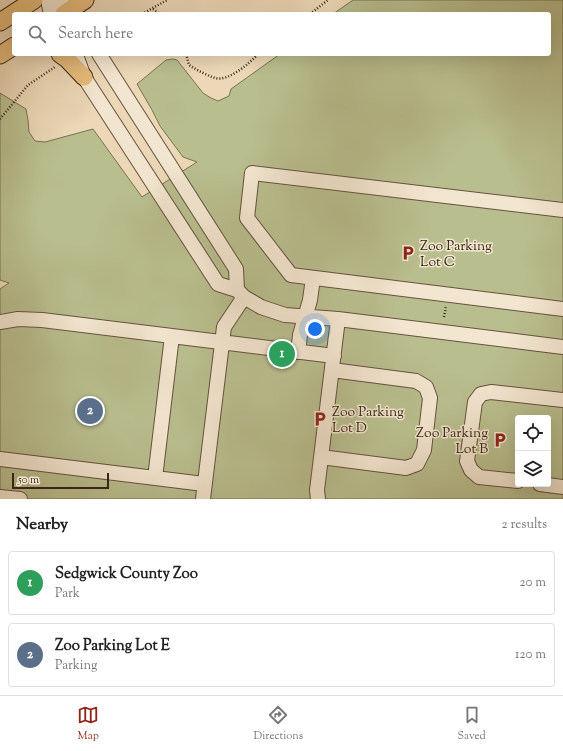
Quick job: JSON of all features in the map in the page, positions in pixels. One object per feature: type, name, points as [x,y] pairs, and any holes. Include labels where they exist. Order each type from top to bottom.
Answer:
[{"type":"main road","points":[[15,12],[34,0]]},
{"type":"main road","points":[[66,10],[85,0]]},
{"type":"main road","points":[[0,22],[12,14]]},
{"type":"main road","points":[[0,55],[12,47]]},
{"type":"main road","points":[[0,55],[12,52]]},
{"type":"main road","points":[[61,59],[67,59],[84,77]]},
{"type":"street","points":[[48,0],[51,12]]},
{"type":"street","points":[[76,56],[84,77],[218,284],[240,293],[261,307],[285,315],[338,319],[563,347]]},
{"type":"street","points":[[100,56],[236,269],[240,293],[224,327],[202,499]]},
{"type":"street","points":[[563,210],[252,172],[247,218],[291,275],[563,309]]},
{"type":"street","points":[[298,352],[300,335],[310,300],[313,278]]},
{"type":"street","points":[[0,322],[18,319],[42,320],[334,356]]},
{"type":"street","points":[[318,499],[317,490],[338,319]]},
{"type":"street","points":[[155,478],[172,336]]},
{"type":"street","points":[[321,457],[406,468],[417,464],[424,450],[430,398],[426,387],[416,381],[332,370]]},
{"type":"street","points":[[515,481],[479,477],[471,470],[468,462],[475,402],[481,394],[491,392],[563,400]]},
{"type":"street","points":[[0,459],[204,484]]},
{"type":"street","points":[[551,485],[563,487]]},
{"type":"street","points":[[0,497],[20,499]]},
{"type":"path","points":[[146,12],[167,0]]},
{"type":"path","points":[[313,12],[328,0]]},
{"type":"path","points":[[153,8],[158,12]]},
{"type":"path","points":[[187,56],[189,65],[200,72],[217,79],[237,72],[256,56]]},
{"type":"path","points":[[0,119],[28,85],[61,59]]},
{"type":"green space","points":[[353,0],[563,0],[563,499],[0,499],[0,289],[9,283],[0,280],[0,93],[26,109],[29,132],[35,141],[45,142],[93,129],[142,197],[197,162],[183,157],[160,126],[137,84],[166,60],[173,59],[177,60],[203,93],[218,101],[229,96],[231,89],[277,56],[551,56],[551,12],[336,12]]},
{"type":"place","name":"Zoo Parking Lot C","points":[[408,253]]},
{"type":"place","name":"Sedgwick County Zoo","points":[[282,354]]},
{"type":"place","name":"Zoo Parking Lot E","points":[[90,411]]},
{"type":"place","name":"Zoo Parking Lot D","points":[[320,419]]},
{"type":"place","name":"Zoo Parking Lot B","points":[[500,440]]}]
